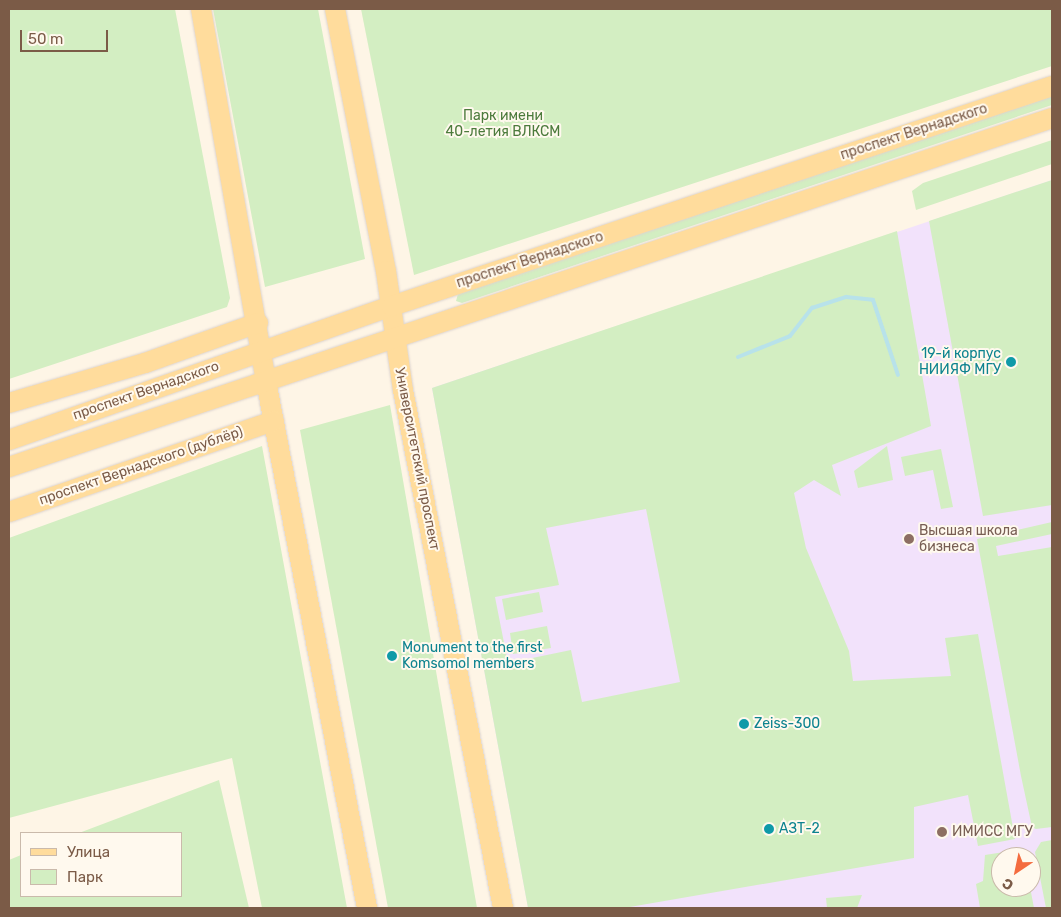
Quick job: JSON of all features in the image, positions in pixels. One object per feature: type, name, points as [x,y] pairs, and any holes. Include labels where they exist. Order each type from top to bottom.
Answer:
[{"type":"main road","points":[[201,9],[258,323],[266,381],[367,908]]},
{"type":"main road","name":"Университетский проспект","points":[[335,9],[503,908]]},
{"type":"main road","name":"проспект Вернадского","points":[[9,440],[262,350],[1052,86]]},
{"type":"main road","name":"проспект Вернадского","points":[[9,467],[1052,118]]},
{"type":"main road","points":[[9,403],[145,363],[258,323]]},
{"type":"main road","points":[[123,401],[145,363]]},
{"type":"main road","name":"проспект Вернадского (дублёр)","points":[[9,512],[274,421]]},
{"type":"main road","points":[[9,433],[35,430]]},
{"type":"main road","points":[[9,481],[48,454]]},
{"type":"main road","points":[[9,498],[41,501]]},
{"type":"shaded area","points":[[1052,180],[1052,908],[528,908],[432,388]]},
{"type":"green space","points":[[9,9],[175,9],[230,298],[227,307],[9,379]]},
{"type":"green space","points":[[213,9],[318,9],[365,259],[265,287]]},
{"type":"green space","name":"Парк имени 40-летия ВЛКСМ","points":[[361,9],[1052,9],[1052,66],[414,275]]},
{"type":"green space","points":[[1052,94],[1052,105],[462,303],[456,301],[458,294]]},
{"type":"green space","points":[[1052,140],[1052,164],[916,210],[912,191],[923,183]]},
{"type":"green space","points":[[1052,180],[1052,505],[983,516],[929,221]]},
{"type":"green space","points":[[897,231],[931,426],[832,465],[841,496],[814,480],[794,493],[806,548],[849,651],[853,681],[951,676],[945,638],[978,634],[1015,839],[978,846],[968,795],[914,807],[914,858],[624,908],[528,908],[432,388]],"holes":[[[646,509],[680,682],[582,702],[571,650],[508,663],[495,597],[559,585],[546,528]]]},
{"type":"green space","points":[[390,405],[477,908],[388,908],[300,430]]},
{"type":"green space","points":[[262,446],[347,908],[262,908],[232,758],[9,818],[9,538]]},
{"type":"green space","points":[[887,446],[893,480],[858,488],[854,471]]},
{"type":"green space","points":[[941,449],[953,507],[941,509],[933,470],[905,476],[901,457]]},
{"type":"green space","points":[[1052,522],[1052,534],[996,546],[998,556],[1052,547],[1052,827],[1036,829],[1032,827],[1021,776],[977,539]]},
{"type":"green space","points":[[539,592],[543,612],[506,620],[502,599]]},
{"type":"green space","points":[[547,626],[551,648],[513,654],[510,633]]},
{"type":"green space","points":[[219,780],[249,908],[9,908],[9,860],[20,855],[20,897],[182,897],[182,832],[82,832]]},
{"type":"green space","points":[[1052,840],[1052,908],[1046,908],[1041,883],[1041,847],[1038,847],[1041,842]]},
{"type":"green space","points":[[991,854],[991,897],[1032,897],[1034,908],[980,908],[976,884],[983,881],[985,855]]},
{"type":"green space","points":[[862,895],[857,908],[827,908],[826,898]]},
{"type":"waterway","points":[[738,357],[790,336],[812,308],[846,297],[873,300],[898,375]]},
{"type":"place","name":"19-й корпус НИИЯФ МГУ","points":[[1011,362]]},
{"type":"place","name":"Высшая школа бизнеса","points":[[909,539]]},
{"type":"place","name":"Monument to the first Komsomol members","points":[[392,656]]},
{"type":"place","name":"Zeiss-300","points":[[744,724]]},
{"type":"place","name":"АЗТ-2","points":[[769,829]]},
{"type":"place","name":"ИМИСС МГУ","points":[[942,832]]}]
